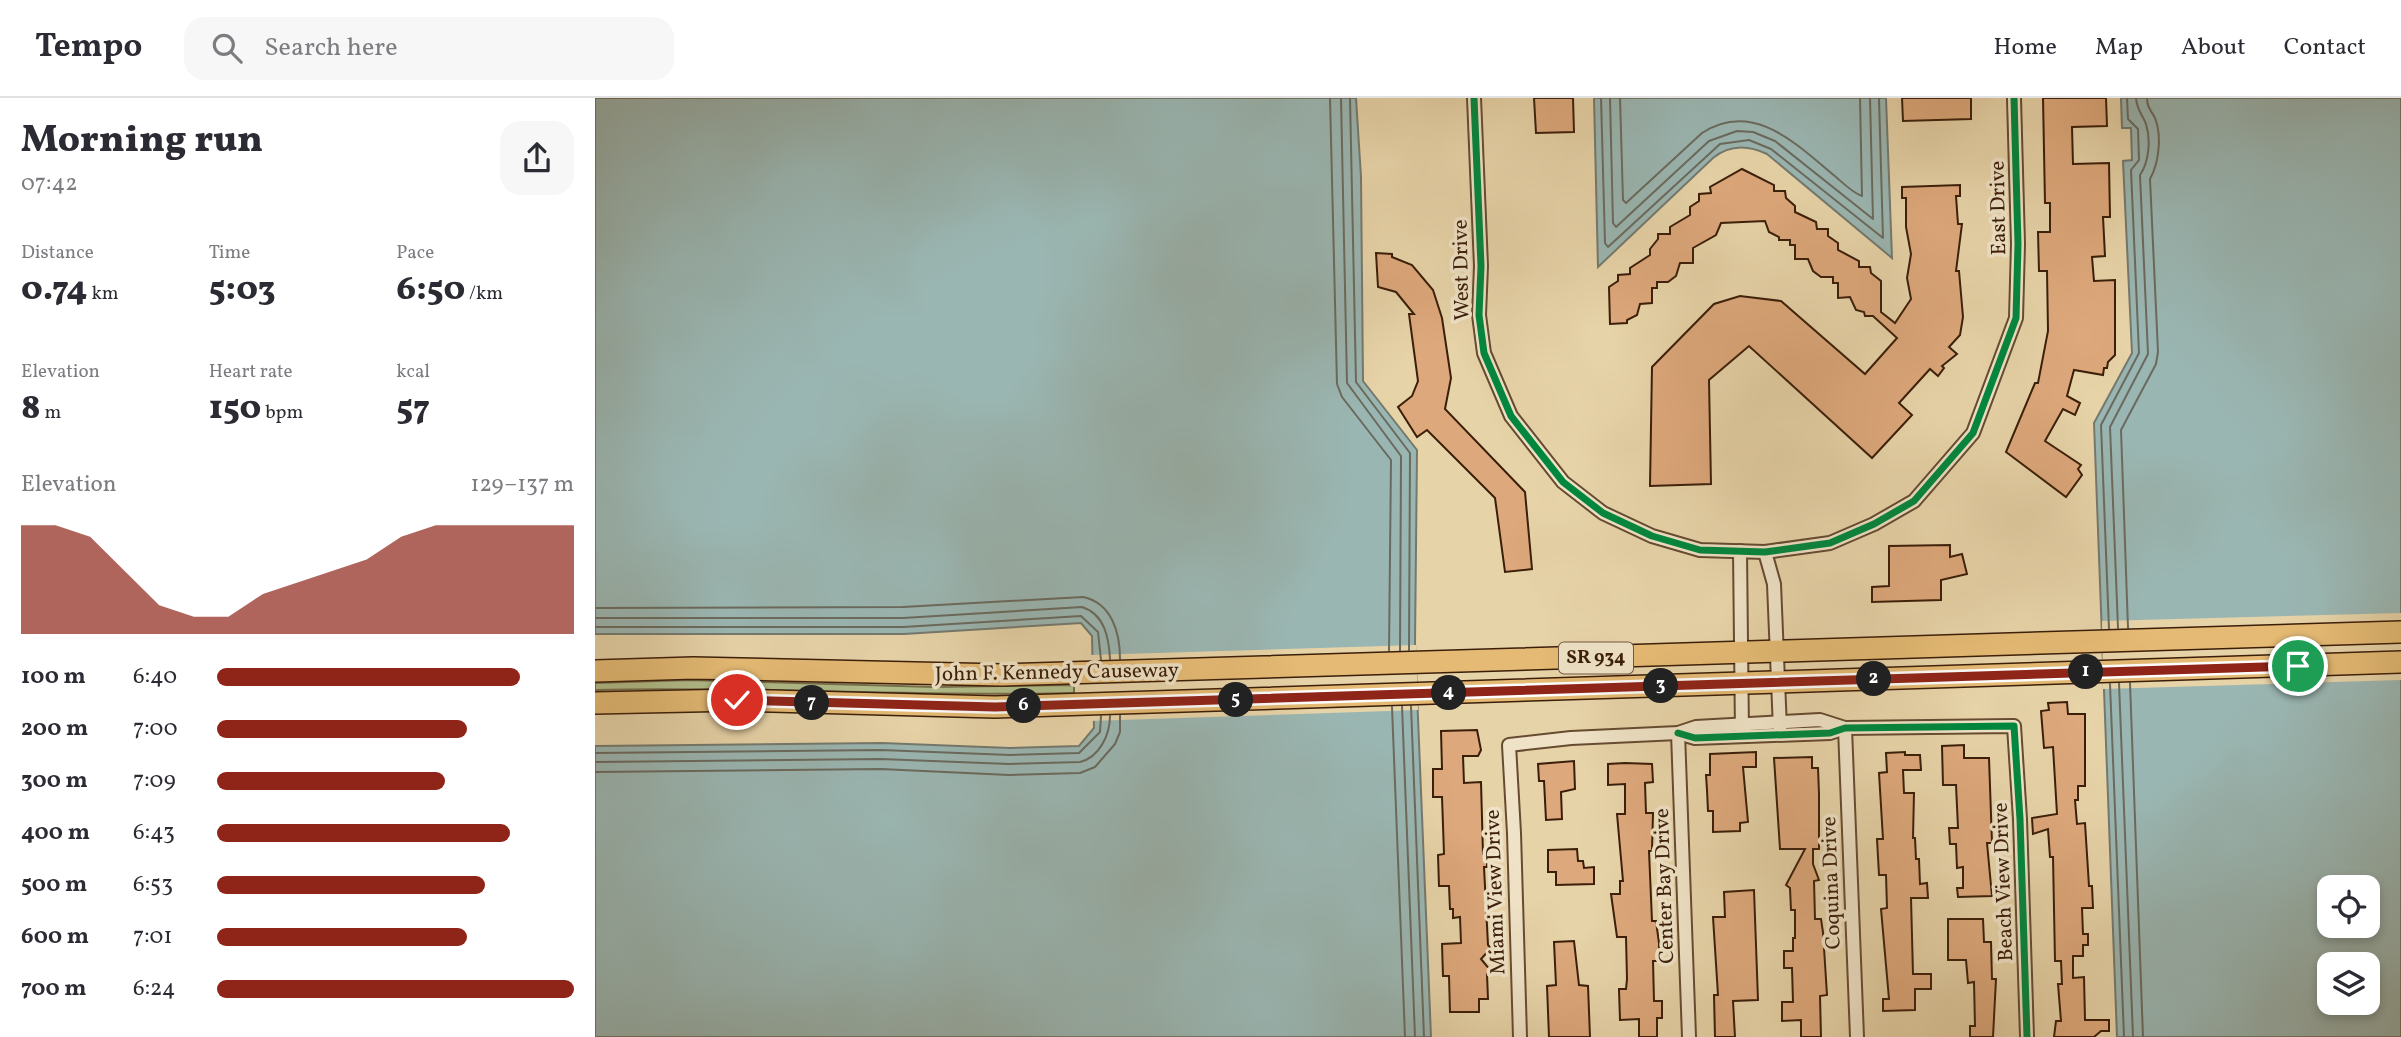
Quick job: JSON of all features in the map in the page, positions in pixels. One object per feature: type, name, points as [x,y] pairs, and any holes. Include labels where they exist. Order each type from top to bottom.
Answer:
[{"type":"main road","name":"John F. Kennedy Causeway","points":[[595,671],[718,668],[951,676],[2401,632]]},
{"type":"main road","name":"John F. Kennedy Causeway","points":[[595,703],[737,700],[943,707],[1088,705],[2401,662]]},
{"type":"street","name":"West Drive","points":[[1474,98],[1481,266],[1479,315],[1484,353],[1511,416],[1563,482],[1603,513],[1652,536],[1700,550],[1765,552]]},
{"type":"street","name":"East Drive","points":[[1765,552],[1830,543],[1874,524],[1914,501],[1973,433],[2016,318],[2018,244],[2014,98]]},
{"type":"street","points":[[1740,551],[1742,730]]},
{"type":"street","points":[[1765,552],[1773,584],[1780,728]]},
{"type":"street","name":"Beach View Drive","points":[[1845,728],[2014,726],[2027,1037]]},
{"type":"street","points":[[1678,733],[1695,737],[1780,728],[1830,733],[1845,728]]},
{"type":"street","name":"Coquina Drive","points":[[1845,728],[1857,1037]]},
{"type":"street","name":"Miami View Drive","points":[[1520,1037],[1509,745],[1571,737],[1678,733]]},
{"type":"street","name":"Center Bay Drive","points":[[1678,733],[1689,1037]]},
{"type":"green space","points":[[689,680],[934,687],[1074,685],[1074,693],[595,690],[595,683]]},
{"type":"water","points":[[595,98],[1356,98],[1361,177],[1363,381],[1417,450],[1415,644],[1431,1037],[595,1037],[595,746],[882,743],[1010,748],[1079,746],[1094,728],[1092,636],[1081,623],[904,634],[595,634]]},
{"type":"water","points":[[1594,98],[1886,98],[1892,258],[1767,154],[1739,147],[1726,150],[1713,158],[1598,267]]},
{"type":"water","points":[[2121,98],[2401,98],[2401,1037],[2117,1037],[2094,423],[2132,353],[2123,161],[2132,160],[2131,128],[2122,128]]},
{"type":"pier","points":[[2401,613],[2401,680],[2103,689],[2102,621]]},
{"type":"pier","points":[[1416,645],[1418,710],[1090,721],[1090,655]]},
{"type":"building","points":[[1534,98],[1573,98],[1574,132],[1536,133]]},
{"type":"building","points":[[1902,98],[1971,98],[1971,119],[1903,121]]},
{"type":"building","points":[[2043,98],[2106,98],[2107,126],[2072,127],[2073,164],[2109,163],[2110,217],[2103,217],[2105,256],[2092,257],[2094,281],[2115,280],[2115,355],[2108,362],[2107,368],[2104,368],[2103,375],[2074,370],[2067,396],[2080,403],[2075,415],[2063,409],[2045,441],[2081,465],[2078,469],[2082,475],[2066,497],[2006,452],[2035,383],[2038,383],[2048,331],[2047,271],[2039,271],[2038,232],[2050,232],[2050,203],[2045,203]]},
{"type":"building","points":[[1742,169],[1774,185],[1774,191],[1785,191],[1786,198],[1795,206],[1795,212],[1816,222],[1817,229],[1828,229],[1828,236],[1838,243],[1838,250],[1859,261],[1859,267],[1870,267],[1871,273],[1881,281],[1881,312],[1895,323],[1911,299],[1907,278],[1911,254],[1906,227],[1906,198],[1902,198],[1902,187],[1960,185],[1960,196],[1956,196],[1958,224],[1962,224],[1956,271],[1959,271],[1963,317],[1960,335],[1949,347],[1957,354],[1942,366],[1944,368],[1938,376],[1930,369],[1899,403],[1912,415],[1872,458],[1749,346],[1709,380],[1711,484],[1650,486],[1652,367],[1714,304],[1740,296],[1781,301],[1865,374],[1897,338],[1873,316],[1865,316],[1864,312],[1856,310],[1850,297],[1838,298],[1838,283],[1833,283],[1833,277],[1821,277],[1813,271],[1808,259],[1795,259],[1795,245],[1790,245],[1790,240],[1779,240],[1779,237],[1769,232],[1765,221],[1721,223],[1716,235],[1693,248],[1693,263],[1680,263],[1676,276],[1668,282],[1657,282],[1657,288],[1652,288],[1652,303],[1640,304],[1637,315],[1627,320],[1627,323],[1610,324],[1609,287],[1618,281],[1618,275],[1630,274],[1630,268],[1650,255],[1650,249],[1658,239],[1658,234],[1670,234],[1670,227],[1690,215],[1690,207],[1699,201],[1699,194],[1711,193],[1710,187]]},
{"type":"building","points":[[1376,253],[1392,254],[1392,257],[1412,265],[1433,290],[1442,318],[1451,378],[1445,409],[1525,492],[1532,569],[1505,572],[1495,498],[1427,430],[1417,437],[1398,407],[1412,396],[1418,381],[1409,314],[1414,314],[1396,292],[1378,287]]},
{"type":"building","points":[[1950,545],[1950,557],[1962,554],[1967,574],[1941,580],[1941,600],[1872,602],[1872,587],[1889,586],[1889,546]]},
{"type":"building","points":[[2067,702],[2068,714],[2085,714],[2085,786],[2078,786],[2078,800],[2075,800],[2077,824],[2085,823],[2093,908],[2082,908],[2083,934],[2088,934],[2088,945],[2083,945],[2083,956],[2073,956],[2073,978],[2084,977],[2085,1020],[2109,1020],[2109,1031],[2101,1031],[2094,1037],[2054,1037],[2056,1021],[2061,1021],[2058,984],[2062,984],[2061,961],[2055,961],[2053,857],[2050,857],[2048,829],[2033,834],[2032,818],[2057,814],[2053,747],[2044,748],[2041,711],[2049,710],[2048,703]]},
{"type":"building","points":[[1477,730],[1481,750],[1478,756],[1463,756],[1464,783],[1481,782],[1483,854],[1487,854],[1487,867],[1484,867],[1488,945],[1491,948],[1481,959],[1491,971],[1487,974],[1488,999],[1479,999],[1479,1012],[1450,1012],[1449,976],[1443,976],[1442,944],[1461,943],[1460,917],[1453,918],[1449,886],[1439,886],[1438,855],[1444,854],[1442,797],[1433,797],[1433,769],[1442,769],[1441,731]]},
{"type":"building","points":[[1964,745],[1964,758],[1989,758],[1992,843],[1987,843],[1992,896],[1958,897],[1957,888],[1963,888],[1963,867],[1957,868],[1956,844],[1950,844],[1949,828],[1958,828],[1956,785],[1943,785],[1942,746]]},
{"type":"building","points":[[1756,752],[1756,767],[1743,767],[1748,822],[1740,823],[1740,831],[1713,832],[1713,811],[1708,811],[1706,775],[1710,775],[1710,754]]},
{"type":"building","points":[[1905,752],[1905,755],[1920,755],[1921,770],[1903,770],[1904,793],[1914,793],[1913,838],[1916,859],[1919,859],[1920,884],[1927,883],[1928,898],[1911,898],[1913,974],[1931,974],[1931,989],[1915,989],[1915,1010],[1883,1011],[1883,999],[1889,999],[1881,909],[1887,908],[1886,875],[1879,875],[1877,839],[1883,839],[1879,773],[1887,772],[1886,753]]},
{"type":"building","points":[[1812,757],[1812,768],[1818,768],[1819,794],[1819,849],[1813,849],[1813,864],[1819,880],[1814,881],[1815,919],[1821,919],[1827,995],[1820,996],[1821,1037],[1801,1037],[1801,1020],[1782,1021],[1782,1002],[1793,1002],[1792,968],[1784,968],[1784,951],[1793,951],[1795,910],[1791,910],[1790,888],[1786,885],[1805,849],[1780,849],[1774,758]]},
{"type":"building","points":[[1574,761],[1575,789],[1561,792],[1562,819],[1546,820],[1544,781],[1539,781],[1538,764]]},
{"type":"building","points":[[1608,764],[1652,764],[1653,782],[1645,783],[1646,813],[1653,813],[1652,851],[1649,851],[1652,921],[1656,921],[1659,943],[1659,961],[1653,961],[1654,1001],[1662,1001],[1662,1018],[1657,1018],[1657,1037],[1639,1037],[1639,1019],[1620,1020],[1619,989],[1626,989],[1627,979],[1626,937],[1617,937],[1611,894],[1620,894],[1620,881],[1623,881],[1617,814],[1625,814],[1625,784],[1608,785]]},
{"type":"building","points":[[1577,849],[1578,861],[1583,861],[1584,868],[1594,867],[1594,884],[1556,885],[1556,872],[1548,872],[1548,850]]},
{"type":"building","points":[[1754,890],[1758,1000],[1733,1001],[1735,1037],[1715,1037],[1714,995],[1718,995],[1713,917],[1725,917],[1724,892]]},
{"type":"building","points":[[1948,919],[1983,919],[1984,942],[1991,942],[1992,979],[1996,979],[1993,1037],[1970,1037],[1970,1026],[1975,1026],[1974,982],[1968,983],[1966,960],[1948,960]]},
{"type":"building","points":[[1574,941],[1579,985],[1588,986],[1590,1037],[1549,1037],[1547,986],[1556,985],[1554,942]]},
{"type":"cycle path","points":[[1474,98],[1481,266],[1479,315],[1484,353],[1511,416],[1563,482],[1603,513],[1652,536],[1700,550],[1765,552],[1830,543],[1874,524],[1914,501],[1973,433],[2016,318],[2018,244],[2014,98]]},
{"type":"cycle path","points":[[1678,733],[1695,738],[1830,733],[1845,728],[2014,726],[2020,819],[2027,1037]]},
{"type":"route","points":[[737,700],[995,707],[2298,666]]}]
